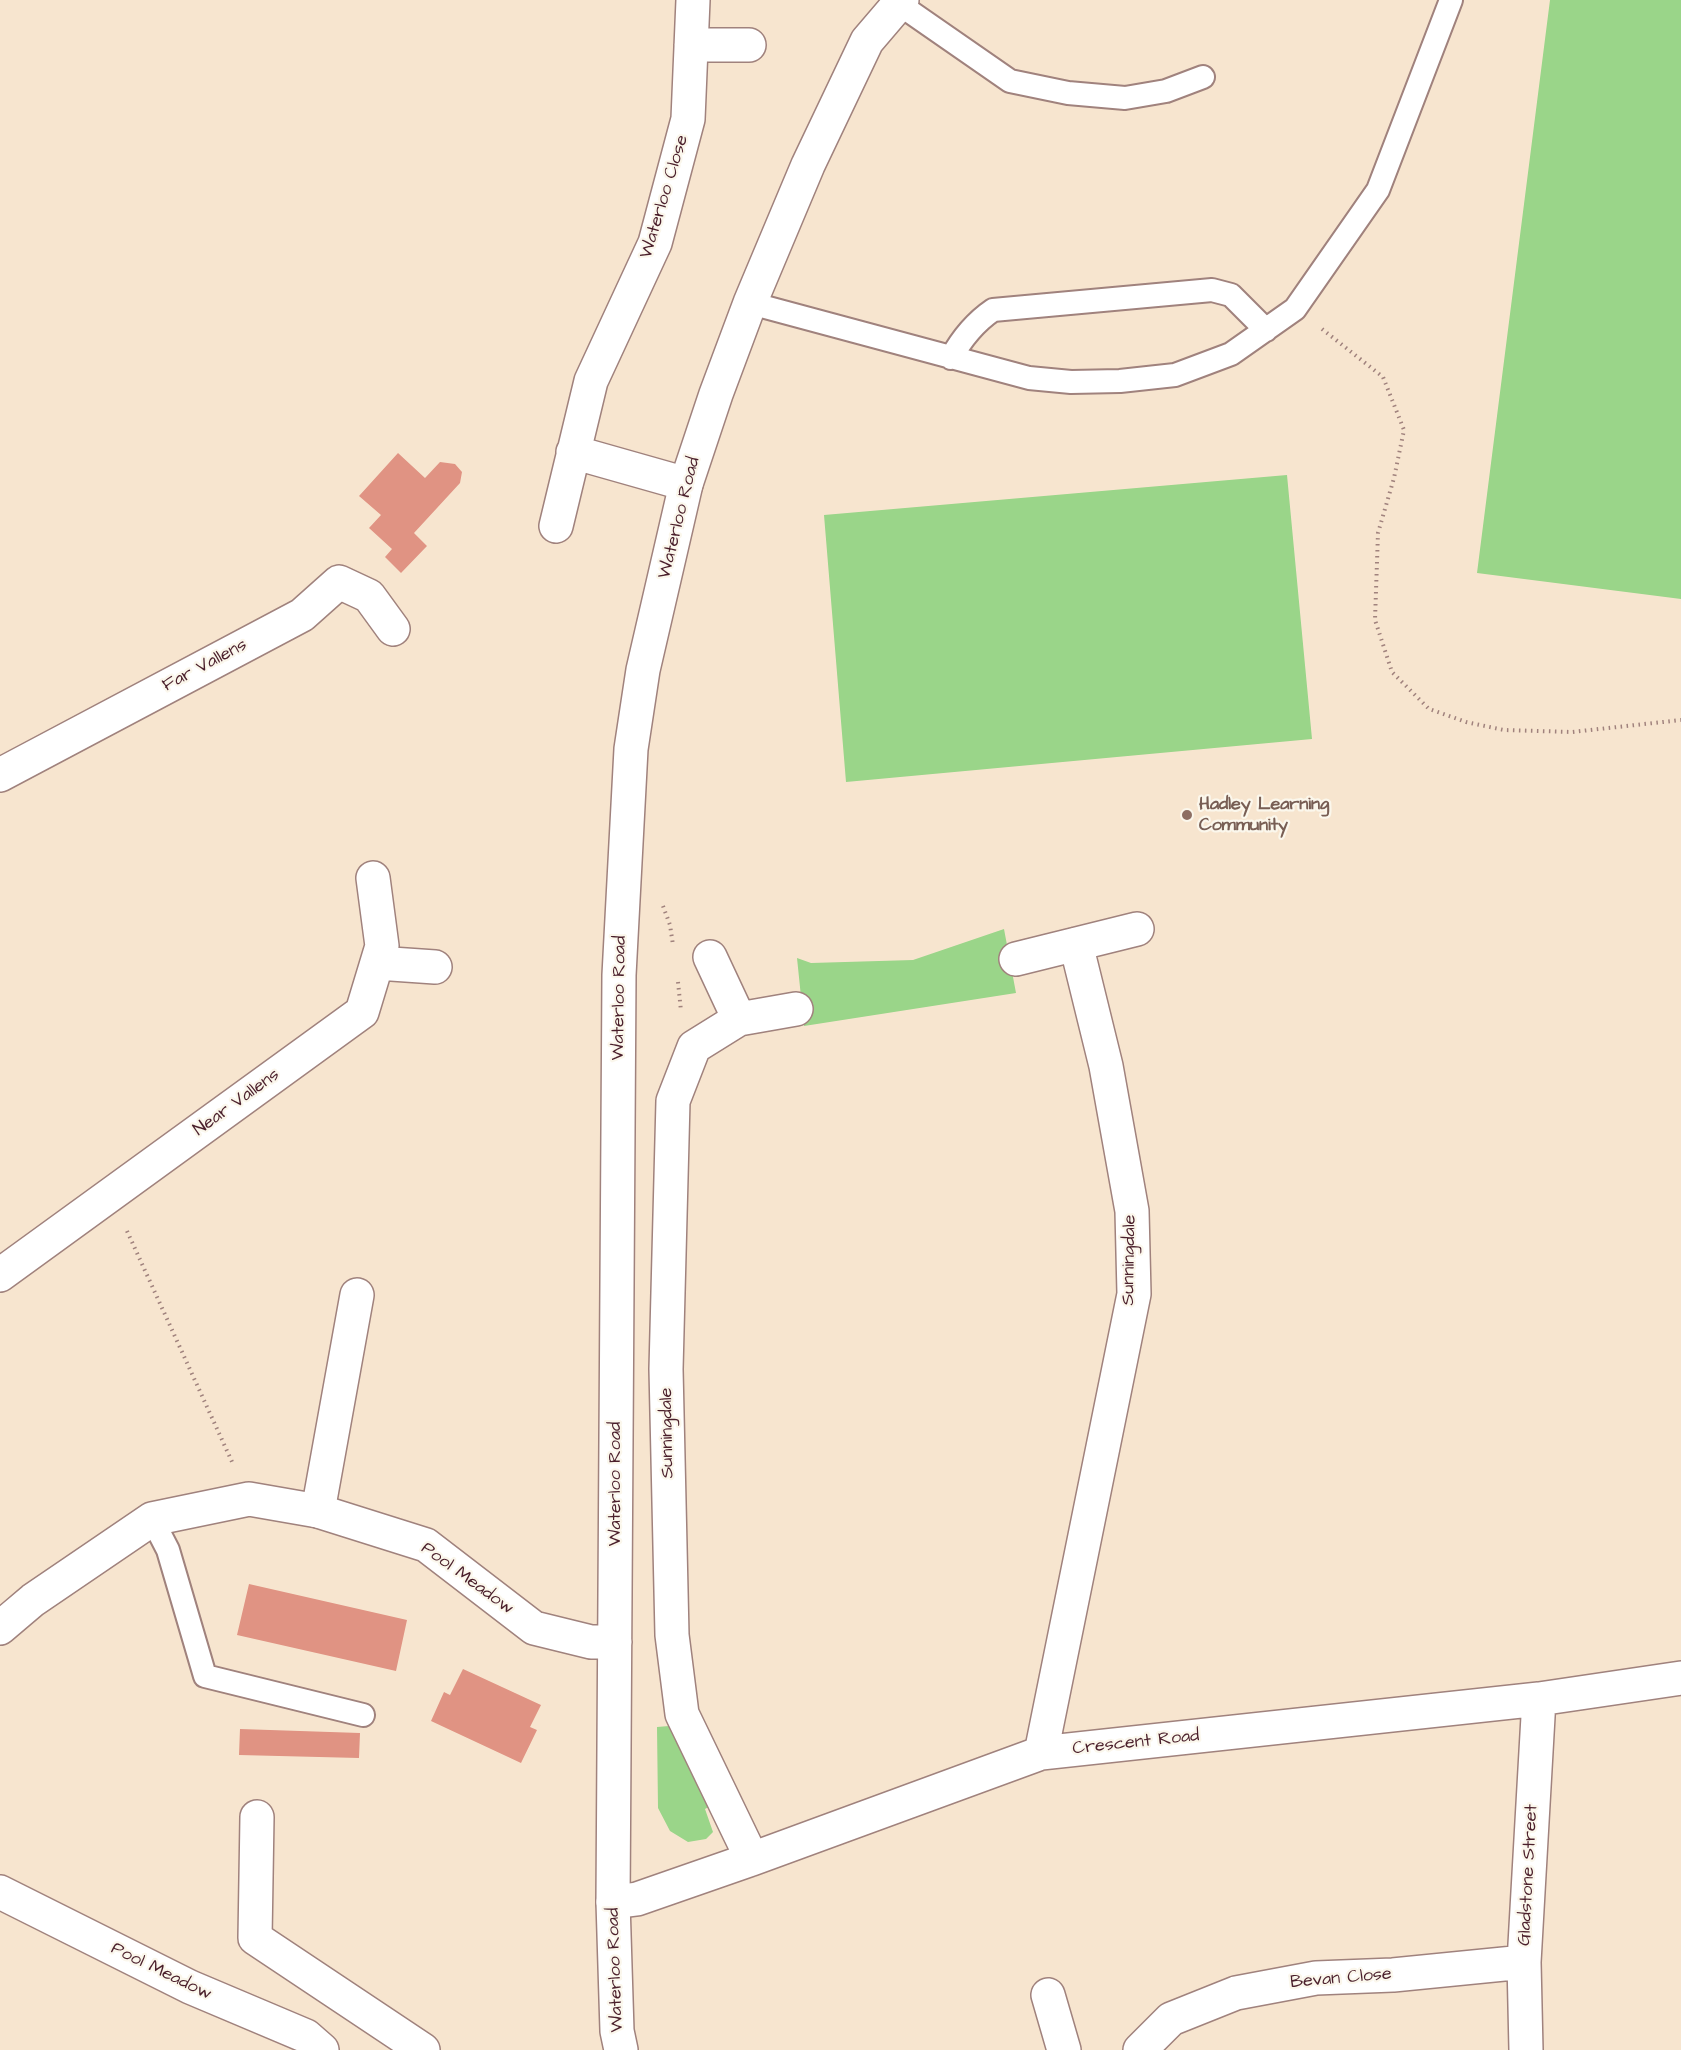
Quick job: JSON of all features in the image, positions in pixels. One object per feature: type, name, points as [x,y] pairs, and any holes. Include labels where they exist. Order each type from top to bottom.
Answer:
[{"type":"street","name":"Waterloo Close","points":[[556,526],[591,381],[656,243],[688,119],[693,0]]},
{"type":"street","name":"Waterloo Road","points":[[621,2050],[617,2031],[613,1902],[619,975],[631,749],[643,670],[686,484],[750,303],[808,165],[867,41],[900,2]]},
{"type":"street","points":[[691,45],[748,45]]},
{"type":"street","points":[[573,452],[686,484]]},
{"type":"street","name":"Far Vallens","points":[[0,775],[302,615],[339,582],[369,596],[393,628]]},
{"type":"street","name":"Near Vallens","points":[[0,1275],[362,1012],[382,946],[374,878]]},
{"type":"street","points":[[1016,959],[1137,929]]},
{"type":"street","name":"Sunningdale","points":[[1041,1753],[1134,1294],[1132,1211],[1106,1066],[1076,944]]},
{"type":"street","points":[[710,957],[740,1019]]},
{"type":"street","points":[[377,963],[435,967]]},
{"type":"street","name":"Sunningdale","points":[[752,1859],[682,1714],[672,1635],[666,1381],[673,1101],[694,1047],[740,1019],[796,1008]]},
{"type":"street","points":[[318,1511],[357,1295]]},
{"type":"street","name":"Pool Meadow","points":[[0,1628],[33,1600],[152,1519],[249,1499],[318,1511],[426,1545],[534,1628],[591,1642],[615,1642]]},
{"type":"street","name":"Crescent Road","points":[[613,1902],[637,1899],[752,1859],[1041,1753],[1539,1700],[1681,1678]]},
{"type":"street","name":"Gladstone Street","points":[[1526,2050],[1524,1962],[1539,1700]]},
{"type":"street","points":[[257,1817],[255,1938],[423,2050]]},
{"type":"street","name":"Pool Meadow","points":[[0,1892],[190,1987],[306,2036],[322,2050]]},
{"type":"street","name":"Bevan Close","points":[[1140,2050],[1171,2019],[1236,1993],[1316,1978],[1393,1975],[1524,1962]]},
{"type":"street","points":[[1048,1995],[1064,2050]]},
{"type":"lane","points":[[750,303],[1029,378],[1071,382],[1120,381],[1175,375],[1231,354],[1295,309],[1378,190],[1451,0]]},
{"type":"lane","points":[[900,2],[1010,81],[1068,93],[1125,98],[1166,91],[1203,77]]},
{"type":"lane","points":[[951,358],[961,340],[977,321],[993,310],[1212,290],[1231,295],[1266,330]]},
{"type":"lane","points":[[152,1519],[168,1550],[205,1676],[363,1715]]},
{"type":"path","points":[[1321,328],[1383,377],[1404,430],[1394,478],[1378,533],[1375,620],[1392,672],[1429,709],[1466,722],[1503,730],[1572,732],[1681,720]]},
{"type":"path","points":[[111,1194],[249,1499]]},
{"type":"green space","points":[[1550,0],[1681,0],[1681,599],[1477,573]]},
{"type":"green space","points":[[1287,475],[1312,739],[846,782],[824,515]]},
{"type":"green space","points":[[1004,929],[1016,993],[804,1026],[797,958],[811,963],[913,960]]},
{"type":"green space","points":[[669,1726],[712,1805],[705,1809],[713,1832],[706,1839],[688,1842],[670,1831],[658,1808],[657,1727]]},
{"type":"building","points":[[398,453],[425,478],[440,462],[455,464],[462,472],[460,483],[414,533],[427,546],[401,573],[385,557],[392,549],[369,528],[381,515],[359,496]]},
{"type":"building","points":[[249,1584],[407,1620],[396,1671],[237,1635]]},
{"type":"building","points":[[463,1669],[541,1705],[530,1727],[537,1730],[521,1763],[431,1721],[444,1692],[450,1695]]},
{"type":"building","points":[[240,1729],[360,1733],[359,1758],[239,1755]]},
{"type":"place","name":"Hadley Learning Community","points":[[1187,815]]}]
